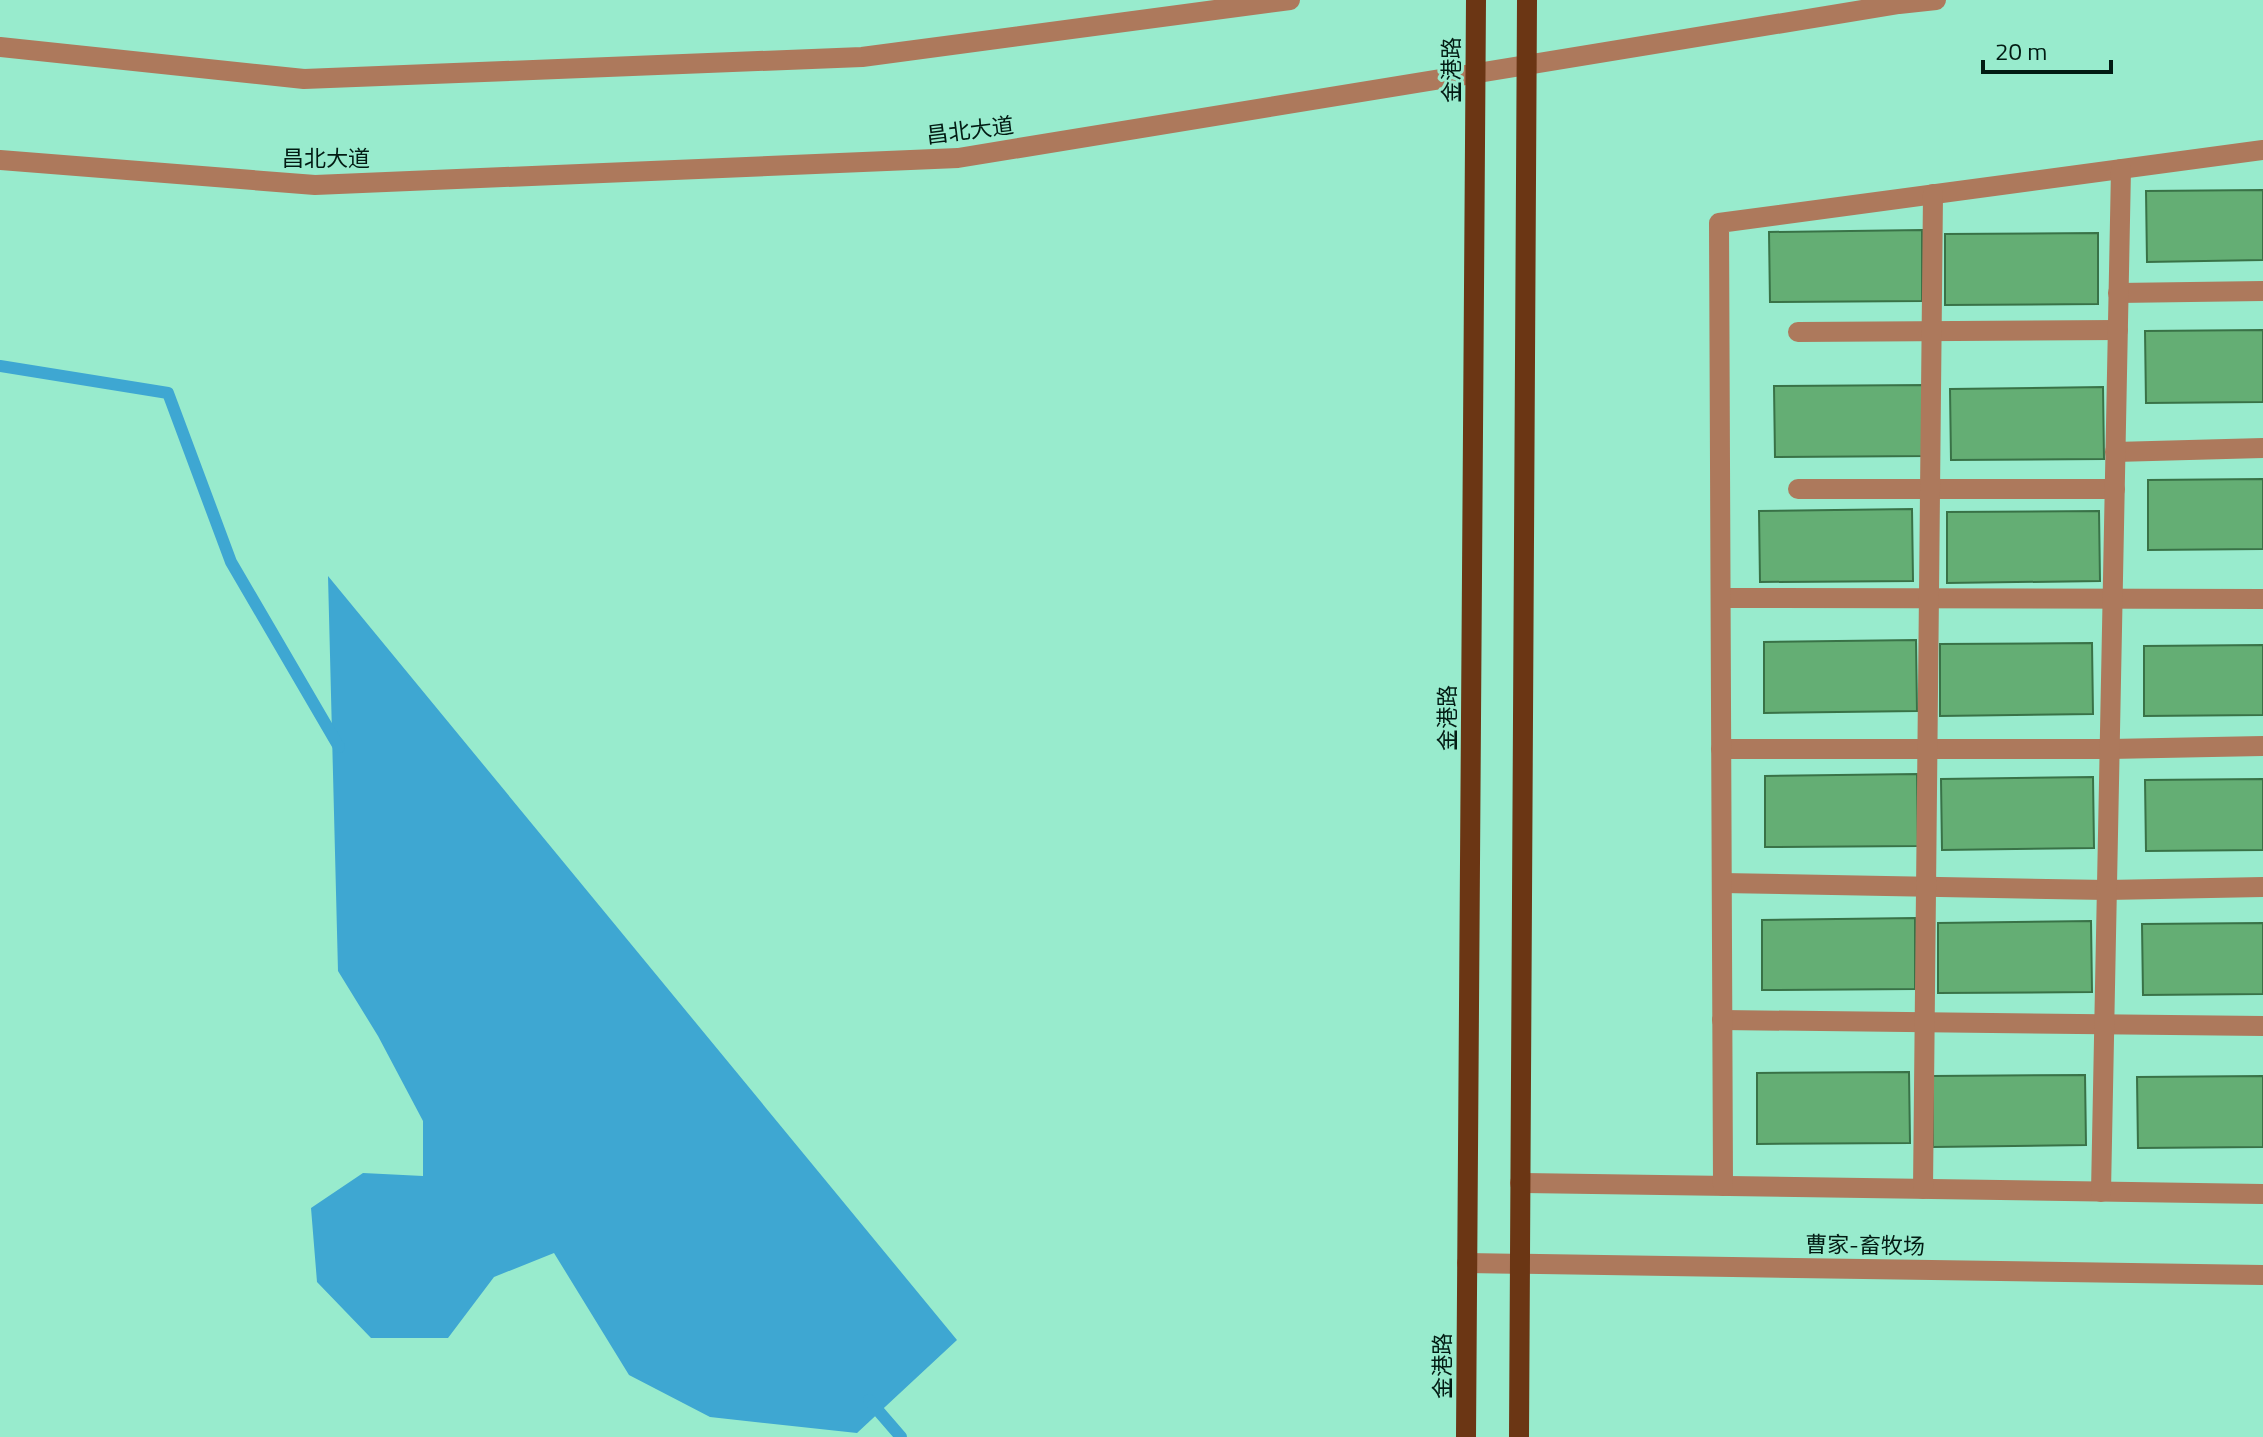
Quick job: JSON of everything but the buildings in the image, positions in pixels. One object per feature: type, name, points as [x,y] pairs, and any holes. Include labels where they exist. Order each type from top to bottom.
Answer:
[{"type":"main road","name":"金港路","points":[[1466,1437],[1476,0]]},
{"type":"main road","points":[[1519,1437],[1527,0]]},
{"type":"street","points":[[0,47],[304,79],[862,57],[1290,0]]},
{"type":"street","name":"昌北大道","points":[[0,160],[315,185],[958,158],[1936,0]]},
{"type":"street","points":[[1723,1186],[1719,223],[2263,150]]},
{"type":"street","points":[[2101,1192],[2121,169]]},
{"type":"street","points":[[1923,1189],[1933,194]]},
{"type":"street","points":[[2118,293],[2263,291]]},
{"type":"street","points":[[1798,332],[2118,330]]},
{"type":"street","points":[[2115,452],[2263,448]]},
{"type":"street","points":[[1798,489],[2115,489]]},
{"type":"street","points":[[1721,598],[2263,599]]},
{"type":"street","points":[[1721,749],[2263,746]]},
{"type":"street","points":[[1722,883],[2107,890],[2263,887]]},
{"type":"street","points":[[1722,1020],[2263,1026]]},
{"type":"street","points":[[1520,1183],[2263,1194]]},
{"type":"street","name":"曹家-畜牧场","points":[[1467,1263],[2263,1275]]},
{"type":"water","points":[[328,576],[957,1340],[857,1433],[710,1417],[629,1375],[554,1253],[494,1277],[448,1338],[371,1338],[317,1282],[311,1208],[363,1173],[423,1176],[423,1121],[378,1036],[338,971]]},
{"type":"waterway","points":[[0,366],[168,393],[231,562],[339,747]]},
{"type":"waterway","points":[[869,1400],[901,1437]]}]
